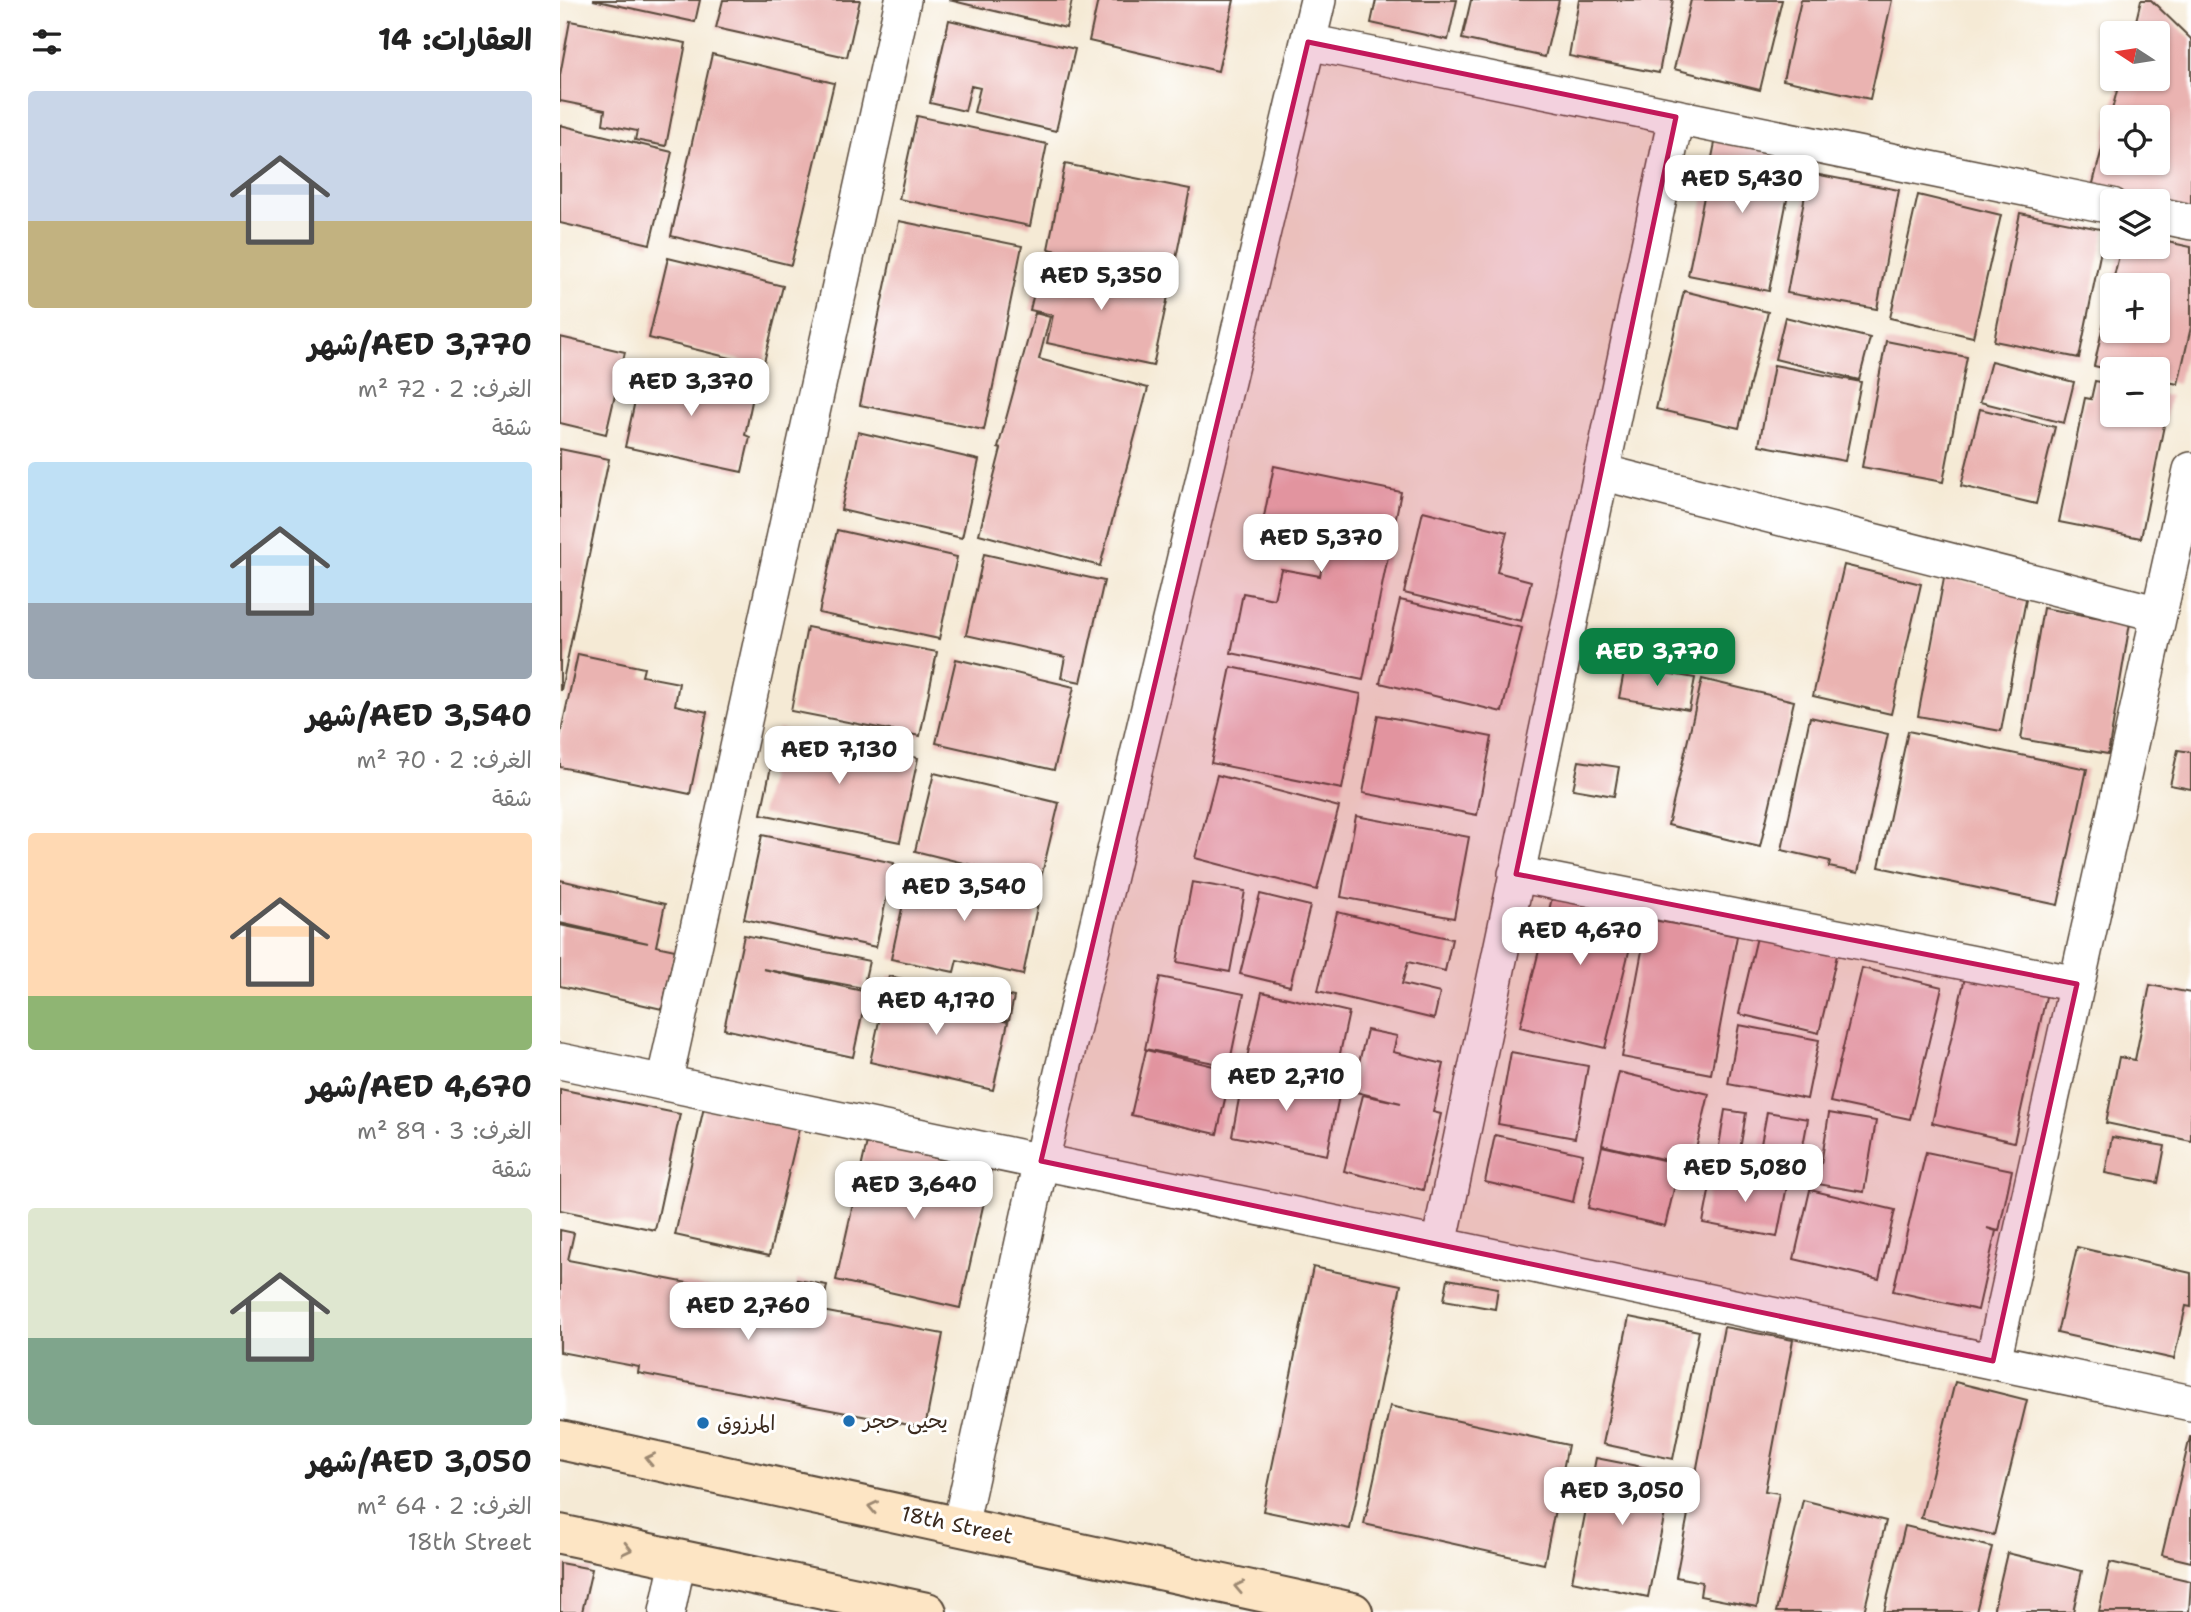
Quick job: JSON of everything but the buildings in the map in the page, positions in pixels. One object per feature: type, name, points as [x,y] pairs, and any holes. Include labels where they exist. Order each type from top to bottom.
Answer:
[{"type":"street","points":[[664,1083],[903,0]]},
{"type":"street","points":[[960,1526],[1041,1161],[1318,0]]},
{"type":"street","points":[[1308,41],[2100,204]]},
{"type":"street","points":[[1439,1245],[1676,117]]},
{"type":"street","points":[[2170,218],[2191,222]]},
{"type":"street","points":[[1993,1361],[2191,470]]},
{"type":"street","points":[[1601,472],[2159,614]]},
{"type":"street","points":[[1516,874],[2077,984]]},
{"type":"street","points":[[560,1061],[2191,1403]]},
{"type":"street","name":"18th Street","points":[[560,1440],[1353,1612]]},
{"type":"street","points":[[560,1534],[927,1612]]},
{"type":"street","points":[[667,1612],[678,1560]]},
{"type":"highlighted area","points":[[1308,42],[1676,117],[1516,874],[2077,984],[1993,1361],[1041,1161]]},
{"type":"place","name":"يحيى حجر","points":[[849,1421]]},
{"type":"place","name":"المرزوق","points":[[703,1423]]}]
